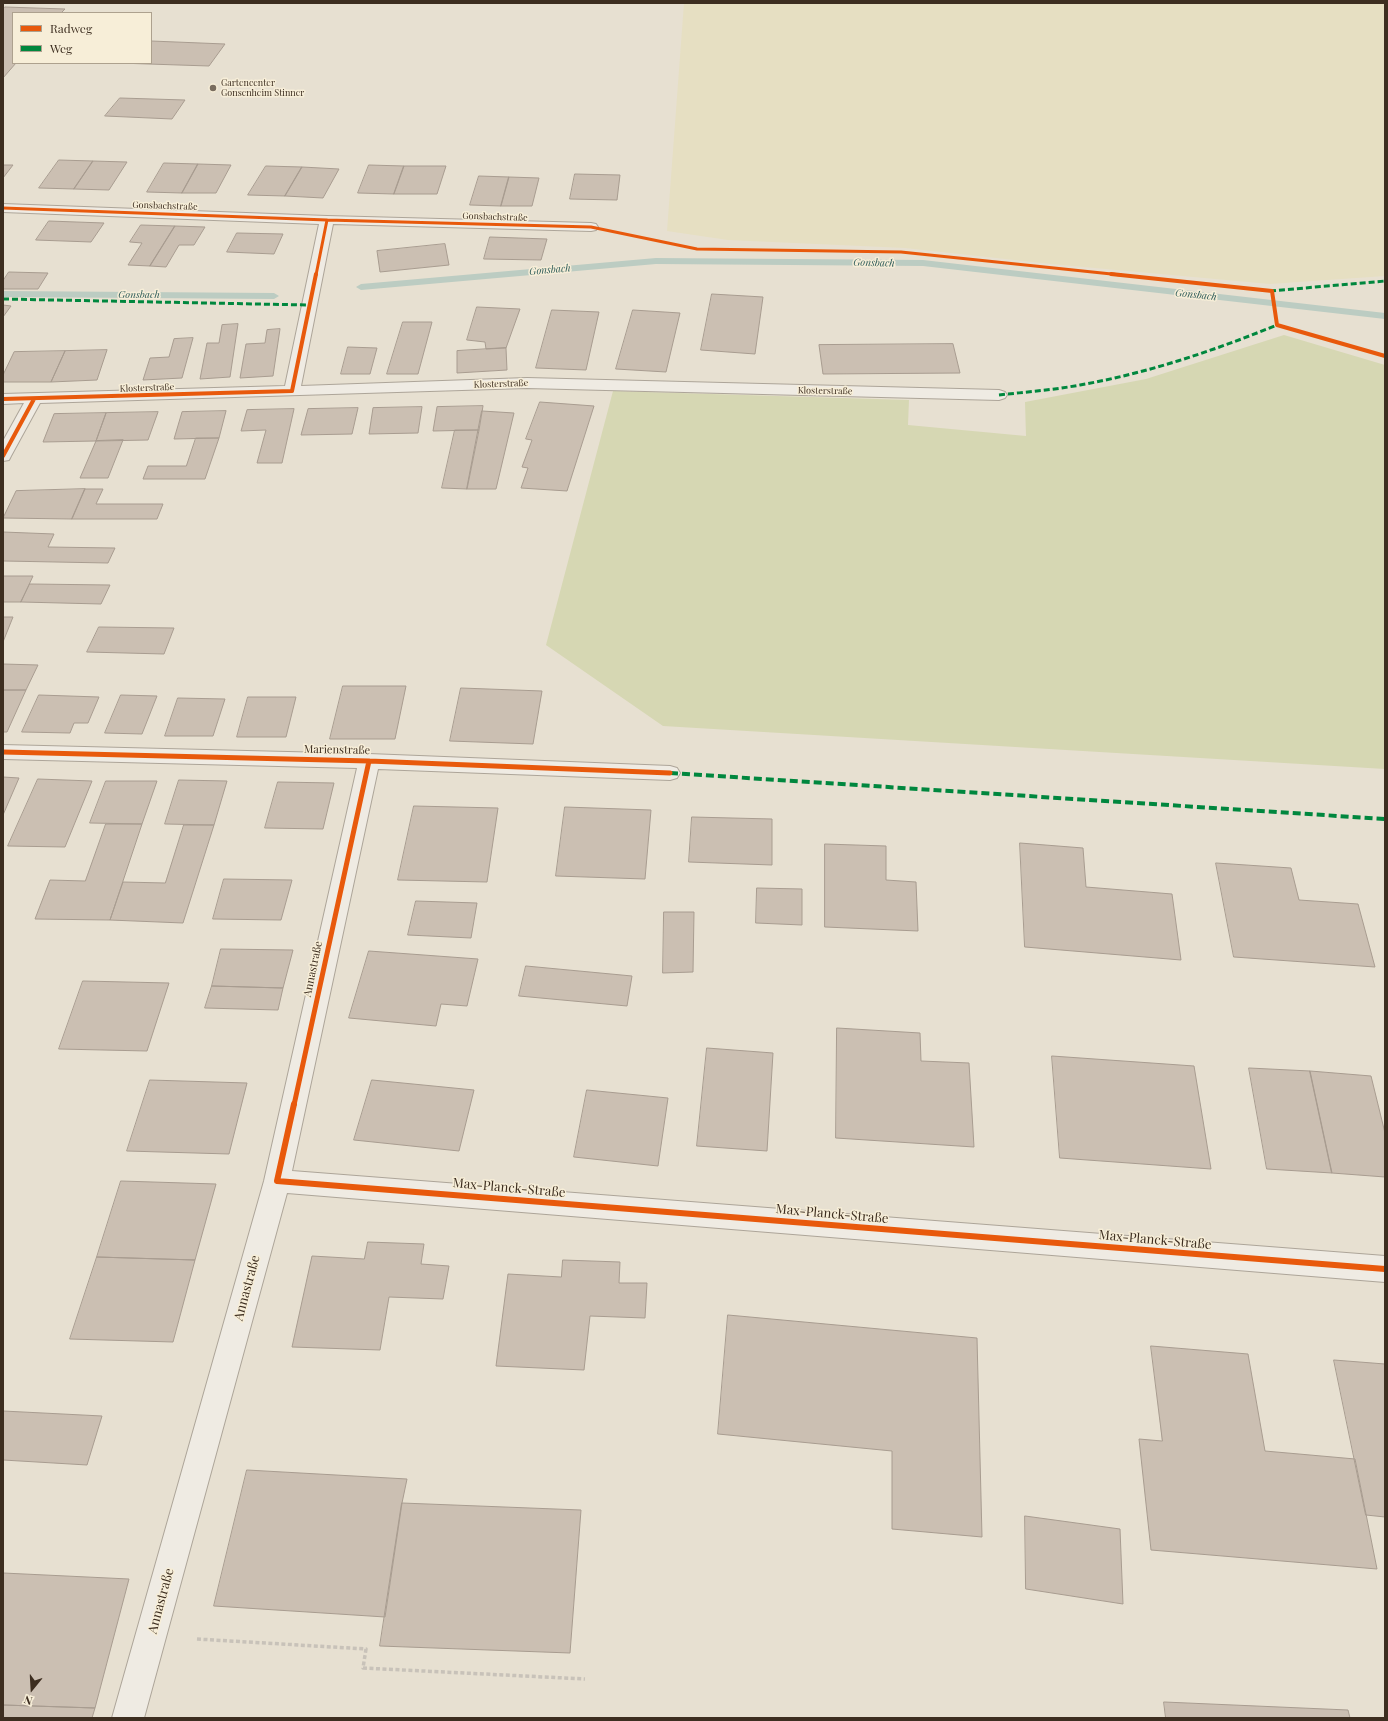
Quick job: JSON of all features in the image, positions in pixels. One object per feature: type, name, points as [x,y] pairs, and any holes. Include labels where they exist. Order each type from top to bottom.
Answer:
[{"type":"street","name":"Gonsbachstraße","points":[[3,208],[327,220],[590,227]]},
{"type":"street","points":[[292,391],[327,220]]},
{"type":"street","name":"Klosterstraße","points":[[3,399],[527,383],[999,395]]},
{"type":"street","points":[[3,456],[34,399]]},
{"type":"street","name":"Marienstraße","points":[[3,752],[369,761],[670,773]]},
{"type":"street","name":"Annastraße","points":[[128,1718],[277,1181],[369,761]]},
{"type":"street","name":"Max-Planck-Straße","points":[[277,1181],[1385,1270]]},
{"type":"path","points":[[151,1636],[366,1649],[363,1668],[585,1679]]},
{"type":"shaded area","points":[[684,3],[1385,3],[1385,276],[1270,284],[1051,264],[905,248],[728,240],[667,231]]},
{"type":"green space","points":[[1284,335],[1385,365],[1385,769],[663,726],[546,645],[613,391],[909,400],[908,425],[1026,436],[1025,402],[1146,379]]},
{"type":"building","points":[[5,7],[65,9],[62,12],[12,12],[12,64],[15,64],[3,78],[3,9]]},
{"type":"building","points":[[152,41],[225,44],[209,66],[148,64],[152,64]]},
{"type":"building","points":[[120,98],[185,100],[172,119],[105,116]]},
{"type":"building","points":[[59,160],[93,161],[74,189],[39,188]]},
{"type":"building","points":[[93,161],[127,162],[109,190],[74,189]]},
{"type":"building","points":[[164,163],[198,164],[182,193],[147,192]]},
{"type":"building","points":[[198,164],[231,165],[216,193],[182,193]]},
{"type":"building","points":[[3,165],[13,165],[3,178]]},
{"type":"building","points":[[369,165],[404,166],[394,194],[358,193]]},
{"type":"building","points":[[266,166],[302,167],[285,196],[248,195]]},
{"type":"building","points":[[404,166],[446,166],[437,194],[394,194]]},
{"type":"building","points":[[302,167],[339,169],[323,198],[285,196]]},
{"type":"building","points":[[575,174],[620,175],[617,200],[570,199]]},
{"type":"building","points":[[479,176],[509,177],[501,206],[470,205]]},
{"type":"building","points":[[509,177],[539,178],[532,206],[501,206]]},
{"type":"building","points":[[49,221],[104,223],[91,242],[36,240]]},
{"type":"building","points":[[141,225],[175,226],[150,266],[128,265],[142,243],[130,242]]},
{"type":"building","points":[[175,226],[205,227],[194,245],[179,245],[166,267],[150,266]]},
{"type":"building","points":[[237,233],[283,234],[274,254],[227,252]]},
{"type":"building","points":[[490,237],[547,239],[541,260],[484,259]]},
{"type":"building","points":[[445,244],[449,265],[380,272],[377,251]]},
{"type":"building","points":[[9,272],[48,273],[38,289],[3,289],[3,281]]},
{"type":"building","points":[[712,294],[763,297],[755,354],[701,350]]},
{"type":"building","points":[[3,305],[11,306],[3,317]]},
{"type":"building","points":[[477,307],[520,309],[506,348],[486,349],[485,342],[467,340]]},
{"type":"building","points":[[552,310],[599,312],[586,370],[536,368]]},
{"type":"building","points":[[633,310],[680,313],[666,372],[616,369]]},
{"type":"building","points":[[403,322],[432,322],[418,374],[387,374]]},
{"type":"building","points":[[238,324],[230,377],[200,379],[207,343],[219,343],[222,325]]},
{"type":"building","points":[[280,329],[273,376],[240,378],[246,344],[265,343],[267,330]]},
{"type":"building","points":[[193,338],[182,378],[143,380],[150,358],[169,357],[174,339]]},
{"type":"building","points":[[953,344],[960,373],[823,374],[819,345]]},
{"type":"building","points":[[348,347],[377,348],[370,374],[341,374]]},
{"type":"building","points":[[506,348],[507,370],[457,373],[457,351]]},
{"type":"building","points":[[107,350],[97,380],[51,382],[65,351]]},
{"type":"building","points":[[65,351],[51,382],[3,382],[3,375],[14,352]]},
{"type":"building","points":[[540,402],[594,406],[567,491],[521,488],[528,468],[522,467],[532,440],[526,439]]},
{"type":"building","points":[[483,406],[479,430],[433,431],[437,407]]},
{"type":"building","points":[[422,407],[418,433],[369,434],[373,408]]},
{"type":"building","points":[[358,408],[352,434],[301,435],[308,409]]},
{"type":"building","points":[[294,409],[282,463],[257,463],[266,430],[241,431],[247,410]]},
{"type":"building","points":[[226,411],[219,438],[174,439],[182,412]]},
{"type":"building","points":[[482,411],[514,413],[496,489],[467,489]]},
{"type":"building","points":[[158,412],[148,440],[96,441],[106,413]]},
{"type":"building","points":[[106,413],[96,441],[43,442],[54,414]]},
{"type":"building","points":[[455,430],[479,430],[467,489],[442,488]]},
{"type":"building","points":[[196,438],[219,438],[205,479],[143,479],[148,466],[186,466]]},
{"type":"building","points":[[123,440],[108,478],[80,478],[96,441]]},
{"type":"building","points":[[85,489],[72,519],[3,518],[16,491]]},
{"type":"building","points":[[85,489],[103,489],[96,504],[163,504],[157,519],[72,519]]},
{"type":"building","points":[[3,532],[54,534],[48,547],[115,548],[108,563],[3,561]]},
{"type":"building","points":[[3,576],[33,576],[21,602],[3,602]]},
{"type":"building","points":[[30,584],[110,585],[101,604],[21,602]]},
{"type":"building","points":[[3,617],[13,617],[3,642]]},
{"type":"building","points":[[99,627],[174,628],[164,654],[87,652]]},
{"type":"building","points":[[3,664],[38,665],[26,690],[3,690]]},
{"type":"building","points":[[343,686],[406,686],[395,739],[330,739]]},
{"type":"building","points":[[461,688],[542,691],[533,744],[450,741]]},
{"type":"building","points":[[3,690],[26,690],[7,732],[3,732]]},
{"type":"building","points":[[39,695],[99,697],[88,723],[74,723],[70,733],[22,732]]},
{"type":"building","points":[[121,695],[157,696],[142,734],[105,733]]},
{"type":"building","points":[[248,697],[296,697],[286,737],[237,737]]},
{"type":"building","points":[[178,698],[225,699],[213,736],[165,736]]},
{"type":"building","points":[[3,777],[19,778],[3,815]]},
{"type":"building","points":[[38,779],[92,781],[65,847],[8,846]]},
{"type":"building","points":[[179,780],[227,781],[214,825],[165,824]]},
{"type":"building","points":[[106,781],[157,781],[142,824],[90,823]]},
{"type":"building","points":[[278,782],[334,783],[323,829],[265,828]]},
{"type":"building","points":[[414,806],[498,808],[487,882],[398,880]]},
{"type":"building","points":[[565,807],[651,810],[645,879],[556,876]]},
{"type":"building","points":[[692,817],[772,819],[772,865],[689,862]]},
{"type":"building","points":[[106,824],[142,824],[110,920],[35,919],[50,880],[85,881]]},
{"type":"building","points":[[184,825],[214,825],[183,923],[110,920],[123,882],[165,883]]},
{"type":"building","points":[[1020,843],[1083,848],[1086,887],[1172,894],[1181,960],[1025,947]]},
{"type":"building","points":[[825,844],[886,846],[886,880],[916,882],[918,931],[825,927]]},
{"type":"building","points":[[1216,863],[1291,868],[1299,900],[1358,904],[1375,967],[1234,957]]},
{"type":"building","points":[[224,879],[292,880],[281,920],[213,919]]},
{"type":"building","points":[[757,888],[802,889],[802,925],[756,923]]},
{"type":"building","points":[[416,901],[477,903],[471,938],[408,935]]},
{"type":"building","points":[[664,912],[694,912],[693,972],[663,973]]},
{"type":"building","points":[[221,949],[293,950],[283,988],[212,986]]},
{"type":"building","points":[[369,951],[478,959],[467,1006],[441,1004],[436,1026],[349,1018]]},
{"type":"building","points":[[526,966],[632,976],[627,1006],[519,996]]},
{"type":"building","points":[[83,981],[169,983],[147,1051],[59,1049]]},
{"type":"building","points":[[212,986],[283,988],[278,1010],[205,1008]]},
{"type":"building","points":[[837,1028],[920,1033],[921,1061],[969,1063],[974,1147],[836,1138]]},
{"type":"building","points":[[707,1048],[773,1053],[767,1151],[697,1146]]},
{"type":"building","points":[[1052,1056],[1194,1066],[1211,1169],[1060,1158]]},
{"type":"building","points":[[1249,1068],[1310,1071],[1332,1173],[1267,1169]]},
{"type":"building","points":[[1310,1071],[1371,1076],[1385,1133],[1385,1177],[1332,1173]]},
{"type":"building","points":[[150,1080],[247,1083],[229,1154],[127,1151]]},
{"type":"building","points":[[372,1080],[474,1090],[459,1151],[354,1140]]},
{"type":"building","points":[[587,1090],[668,1098],[658,1166],[574,1157]]},
{"type":"building","points":[[121,1181],[216,1184],[195,1260],[97,1257]]},
{"type":"building","points":[[368,1242],[424,1244],[421,1264],[449,1266],[443,1299],[389,1297],[380,1350],[292,1347],[312,1256],[364,1259]]},
{"type":"building","points":[[97,1257],[195,1260],[173,1342],[70,1339]]},
{"type":"building","points":[[563,1260],[620,1262],[619,1283],[647,1283],[645,1318],[590,1316],[584,1370],[496,1366],[508,1274],[561,1277]]},
{"type":"building","points":[[728,1315],[977,1338],[982,1537],[892,1529],[892,1451],[718,1434]]},
{"type":"building","points":[[1151,1346],[1248,1354],[1265,1451],[1355,1459],[1377,1569],[1151,1550],[1139,1439],[1162,1441]]},
{"type":"building","points":[[1334,1360],[1385,1364],[1385,1517],[1366,1515]]},
{"type":"building","points":[[3,1411],[102,1416],[87,1465],[3,1460]]},
{"type":"building","points":[[247,1470],[407,1479],[385,1617],[214,1606]]},
{"type":"building","points":[[402,1503],[581,1510],[570,1653],[380,1646]]},
{"type":"building","points":[[1025,1516],[1120,1529],[1123,1604],[1026,1589]]},
{"type":"building","points":[[3,1573],[129,1579],[95,1708],[3,1705]]},
{"type":"building","points":[[1164,1702],[1348,1710],[1350,1718],[1166,1718]]},
{"type":"building","points":[[3,1705],[95,1708],[92,1718],[3,1718]]},
{"type":"waterway","name":"Gonsbach","points":[[361,287],[656,261],[923,263],[1385,316]]},
{"type":"waterway","name":"Gonsbach","points":[[3,294],[274,296]]},
{"type":"marked path","points":[[1270,291],[1385,281]]},
{"type":"marked path","points":[[3,299],[308,305]]},
{"type":"marked path","points":[[999,395],[1071,387],[1156,368],[1230,344],[1277,325]]},
{"type":"marked path","points":[[670,773],[1385,819]]},
{"type":"cycle path","points":[[3,208],[327,220],[591,227],[697,249],[901,252],[1272,291],[1277,325],[1385,356]]},
{"type":"cycle path","points":[[3,399],[292,391],[327,220]]},
{"type":"cycle path","points":[[3,456],[34,399]]},
{"type":"cycle path","points":[[3,752],[369,761],[670,773]]},
{"type":"cycle path","points":[[369,761],[277,1181],[1385,1269]]},
{"type":"place","name":"Gartencenter Gonsenheim Stinner","points":[[213,88]]}]
